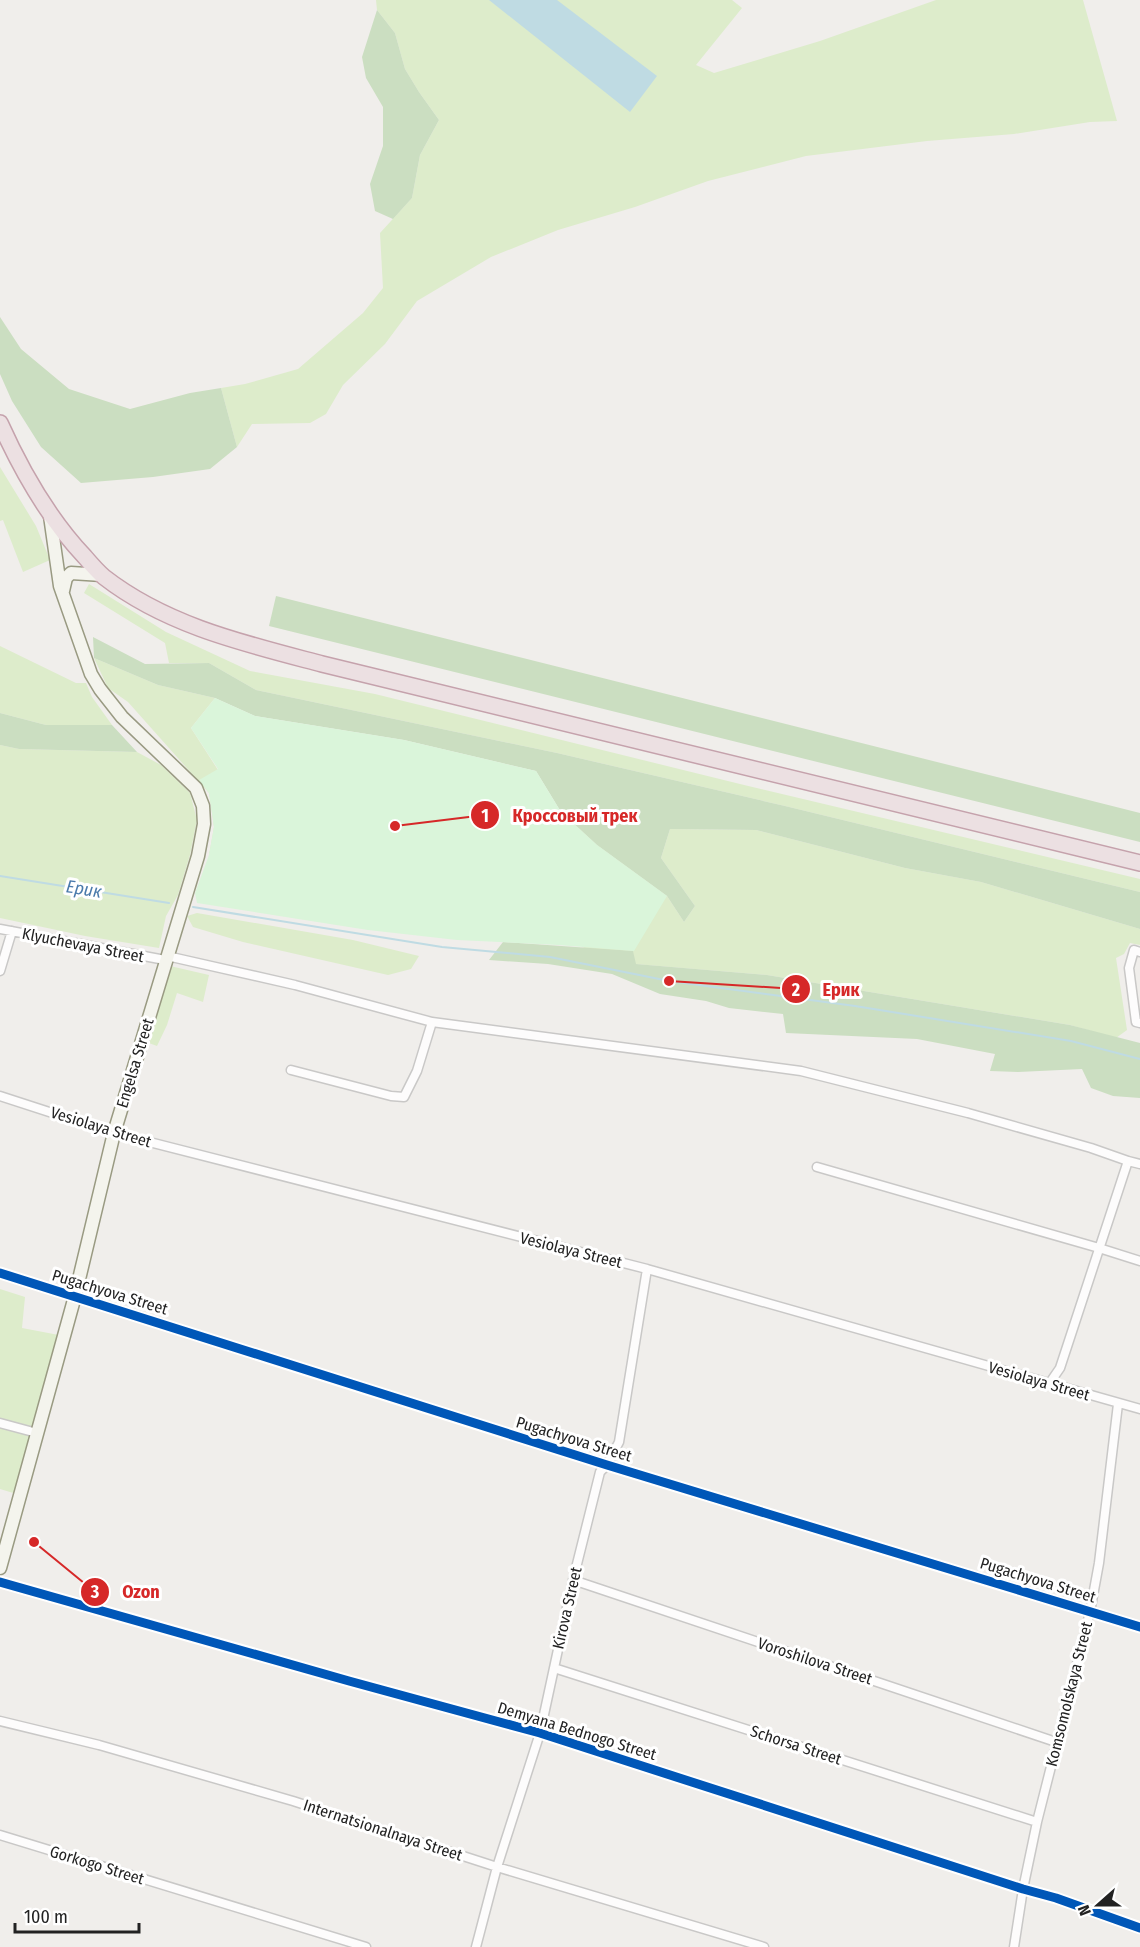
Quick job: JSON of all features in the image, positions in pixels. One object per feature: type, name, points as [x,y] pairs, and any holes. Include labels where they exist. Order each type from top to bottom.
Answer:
[{"type":"highway","points":[[0,423],[24,472],[50,516],[102,576],[132,596],[194,627],[238,642],[322,664],[1140,863]]},
{"type":"street","name":"Engelsa Street","points":[[0,1568],[75,1296],[114,1132],[198,856],[204,824],[203,806],[196,788],[122,717],[91,674],[63,598],[50,516]]},
{"type":"street","points":[[63,598],[66,578],[71,573],[102,576]]},
{"type":"street","name":"Klyuchevaya Street","points":[[0,929],[166,958],[295,985],[432,1022],[801,1071],[968,1113],[1140,1164]]},
{"type":"street","points":[[0,971],[12,931]]},
{"type":"street","points":[[1140,952],[1134,950],[1129,968],[1136,1022],[1140,1023]]},
{"type":"street","points":[[291,1070],[391,1096],[404,1096],[417,1071],[432,1022]]},
{"type":"street","name":"Vesiolaya Street","points":[[0,1095],[114,1132],[646,1269],[1140,1409]]},
{"type":"street","points":[[1049,1384],[1060,1368],[1128,1161]]},
{"type":"street","points":[[817,1167],[1140,1261]]},
{"type":"street","name":"Kirova Street","points":[[476,1947],[497,1867],[540,1733],[573,1580],[600,1472],[607,1465],[619,1442],[646,1269]]},
{"type":"street","name":"Pugachyova Street","points":[[0,1273],[607,1465],[1140,1627]]},
{"type":"street","name":"Komsomolskaya Street","points":[[1014,1947],[1037,1822],[1090,1612],[1099,1563],[1118,1404]]},
{"type":"street","points":[[0,1423],[37,1433]]},
{"type":"street","name":"Voroshilova Street","points":[[573,1580],[1056,1742]]},
{"type":"street","name":"Demyana Bednogo Street","points":[[0,1582],[540,1733],[1056,1898],[1140,1928]]},
{"type":"street","name":"Schorsa Street","points":[[554,1668],[1037,1822]]},
{"type":"street","name":"Internatsionalnaya Street","points":[[0,1721],[99,1745],[293,1801],[497,1867],[764,1947]]},
{"type":"street","name":"Gorkogo Street","points":[[0,1835],[366,1947]]},
{"type":"green space","points":[[376,0],[732,0],[742,8],[696,65],[714,73],[820,41],[936,0],[1083,0],[1117,121],[1090,122],[1014,134],[927,141],[806,156],[708,181],[635,207],[558,230],[491,257],[417,301],[385,344],[343,385],[326,414],[310,423],[252,424],[237,447],[221,388],[245,384],[298,369],[363,313],[383,288],[380,233],[412,198],[420,155],[439,120],[405,69],[395,33],[377,10]]},
{"type":"green space","points":[[377,10],[395,33],[405,69],[439,120],[420,155],[412,198],[393,219],[375,211],[370,184],[383,146],[383,107],[366,78],[362,57]]},
{"type":"green space","points":[[0,317],[21,349],[69,389],[130,409],[190,393],[221,388],[237,447],[210,469],[153,477],[81,483],[41,447],[12,401],[0,374]]},
{"type":"green space","points":[[0,467],[36,526],[50,560],[23,572],[3,520],[0,521]]},
{"type":"green space","points":[[89,584],[166,632],[250,671],[375,694],[1140,879],[1140,892],[557,753],[256,690],[209,663],[169,663],[165,643],[84,593]]},
{"type":"green space","points":[[276,596],[1140,813],[1140,842],[269,626]]},
{"type":"green space","points":[[93,637],[145,664],[209,663],[256,690],[557,753],[1140,892],[1140,929],[981,882],[905,868],[756,830],[670,829],[661,858],[695,906],[684,922],[667,896],[597,845],[561,812],[536,771],[404,740],[255,716],[215,698],[158,685],[94,658]]},
{"type":"green space","points":[[0,646],[76,683],[86,683],[92,697],[112,725],[46,725],[0,713]]},
{"type":"green space","points":[[94,658],[158,685],[215,698],[191,728],[218,770],[224,824],[209,855],[214,827],[209,793],[128,702],[108,688]]},
{"type":"green space","points":[[215,698],[255,716],[404,740],[536,771],[561,812],[597,845],[667,896],[634,951],[457,940],[368,930],[197,903],[195,893],[209,855],[214,827],[209,793],[199,780],[218,769],[191,728]]},
{"type":"green space","points":[[0,713],[46,725],[112,725],[137,752],[19,749],[0,745]]},
{"type":"green space","points":[[0,745],[19,749],[137,752],[161,765],[190,793],[197,820],[190,855],[178,895],[166,916],[159,948],[85,936],[0,918]]},
{"type":"green space","points":[[574,824],[597,845],[667,896],[684,922],[695,906],[661,858],[670,829],[756,830],[905,868],[981,882],[1140,929],[1140,945],[1130,943],[1124,954],[1116,958],[1127,1030],[1116,1038],[1070,1025],[767,975],[635,964],[582,947]]},
{"type":"green space","points":[[197,913],[353,940],[419,956],[411,969],[388,975],[243,942],[193,927],[187,916]]},
{"type":"green space","points":[[503,942],[633,951],[636,964],[767,975],[1070,1025],[1140,1043],[1140,1098],[1113,1096],[1091,1088],[1082,1069],[990,1071],[995,1054],[917,1039],[786,1033],[783,1014],[729,1008],[706,1001],[660,994],[612,974],[548,964],[489,960]]},
{"type":"green space","points":[[170,966],[209,975],[203,1002],[177,993],[167,1025],[157,1046],[146,1042]]},
{"type":"green space","points":[[0,1289],[25,1297],[22,1328],[64,1336],[20,1495],[0,1489]]},
{"type":"water","points":[[489,0],[557,0],[657,76],[630,112]]},
{"type":"waterway","name":"Ерик","points":[[0,876],[169,903]]},
{"type":"waterway","name":"Ерик","points":[[193,907],[442,947],[550,957],[669,981],[855,1006],[1071,1041],[1140,1059]]},
{"type":"cycle path","points":[[0,1273],[607,1465],[1140,1627]]},
{"type":"cycle path","points":[[0,1582],[540,1733],[1056,1898],[1140,1928]]},
{"type":"place","name":"Кроссовый трек","points":[[395,826]]},
{"type":"place","name":"Ерик","points":[[669,981]]},
{"type":"place","name":"Ozon","points":[[34,1542]]}]
